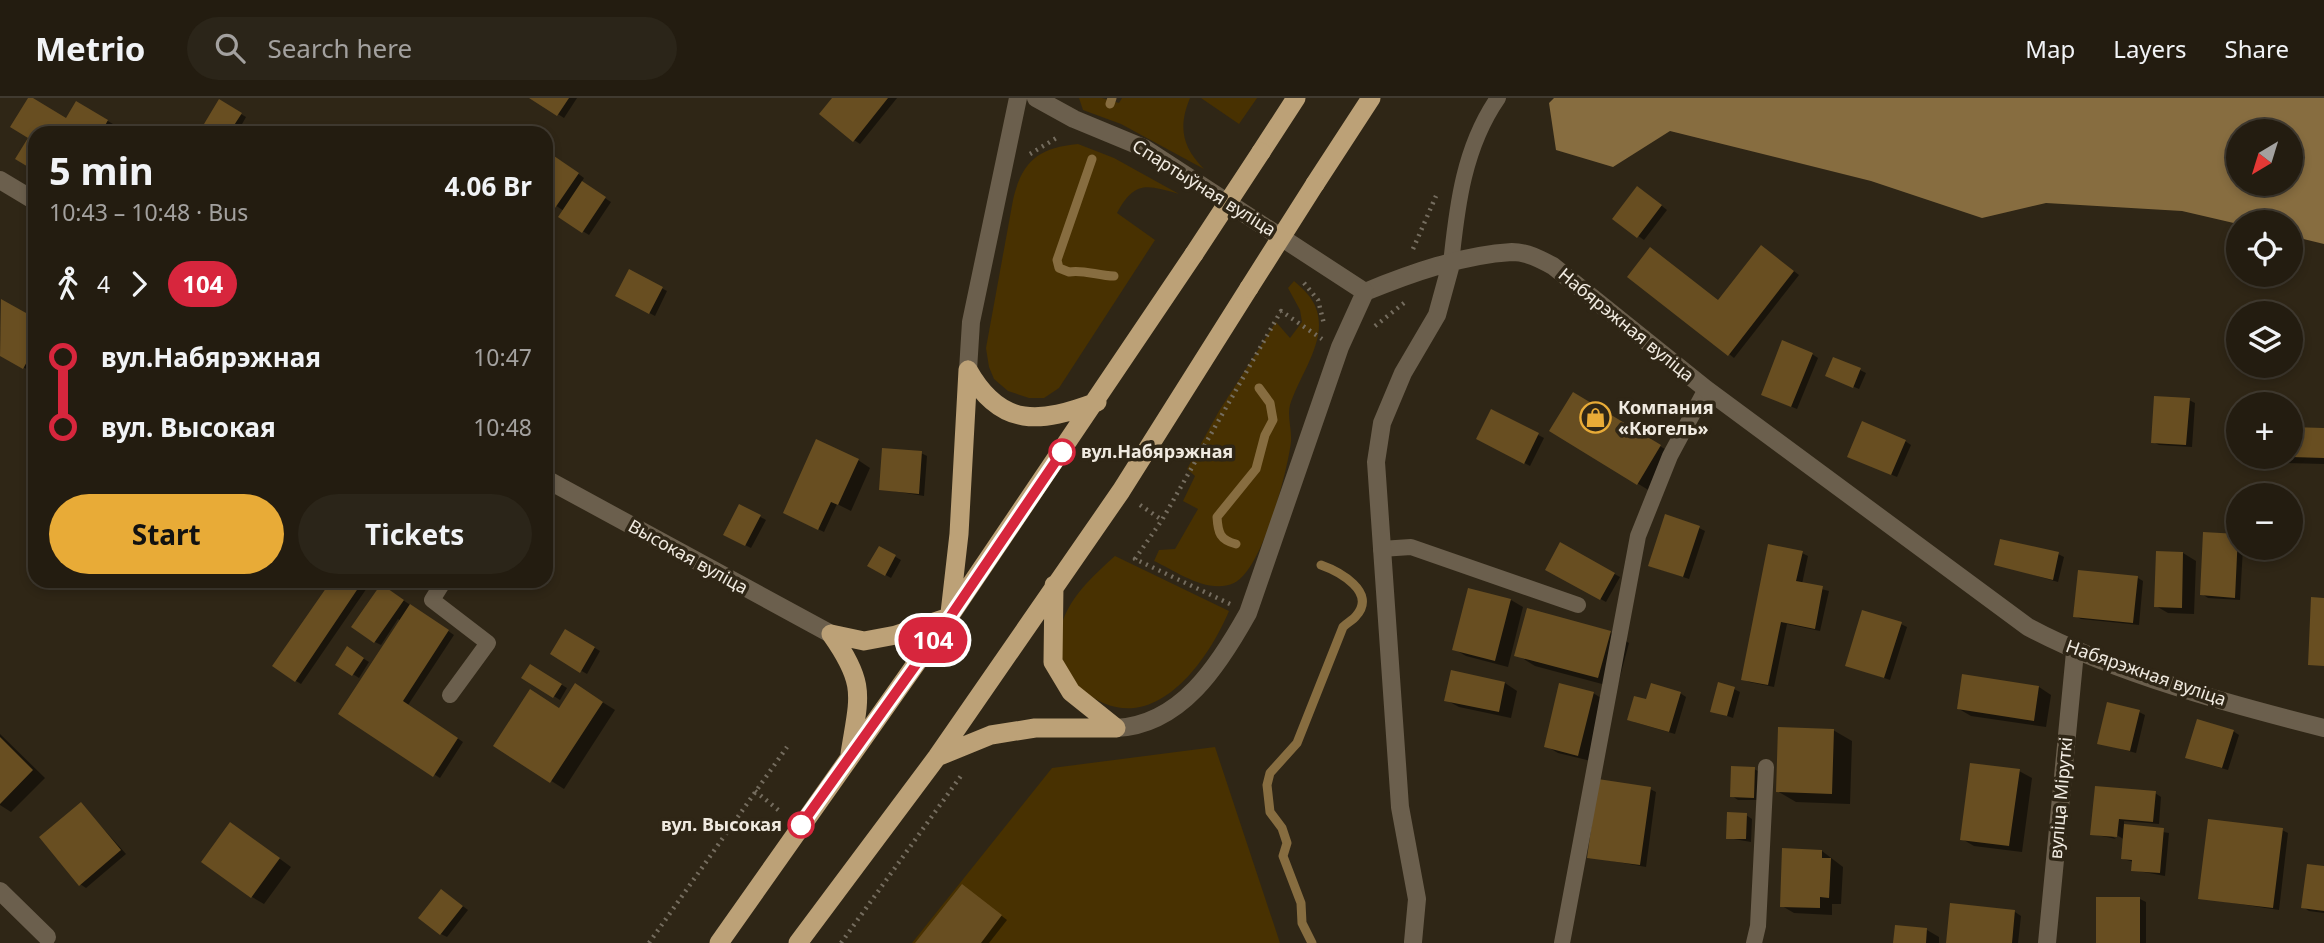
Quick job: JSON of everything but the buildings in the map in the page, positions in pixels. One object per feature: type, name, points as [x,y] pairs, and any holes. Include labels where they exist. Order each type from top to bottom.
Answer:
[{"type":"highway","points":[[719,943],[950,617],[1097,402],[1296,98]]},
{"type":"highway","points":[[798,943],[937,757],[1121,491],[1371,98]]},
{"type":"highway","points":[[968,370],[978,387],[997,407],[1029,417],[1056,417],[1097,402]]},
{"type":"highway","points":[[950,617],[960,534],[963,416],[968,370]]},
{"type":"highway","points":[[1054,585],[1053,662],[1071,692],[1116,728]]},
{"type":"highway","points":[[831,634],[864,641],[896,635],[950,617]]},
{"type":"highway","points":[[831,634],[850,661],[859,689],[849,759]]},
{"type":"highway","points":[[937,757],[991,735],[1035,728],[1116,728]]},
{"type":"street","points":[[968,370],[971,322],[1018,98]]},
{"type":"street","name":"Спартыўная вуліца","points":[[1036,98],[1074,119],[1144,148],[1365,292]]},
{"type":"street","points":[[0,180],[28,197]]},
{"type":"street","name":"Набярэжная вуліца","points":[[1365,292],[1412,273],[1451,264],[1514,252],[1534,256],[1553,266],[1706,389],[2002,609],[2075,652],[2324,728]]},
{"type":"street","points":[[1415,943],[1417,899],[1400,807],[1376,462],[1382,423],[1403,373],[1437,315],[1451,264]]},
{"type":"street","points":[[1116,728],[1134,727],[1176,707],[1195,691],[1229,648],[1248,613],[1340,347],[1365,292]]},
{"type":"street","name":"Высокая вуліца","points":[[553,483],[831,634]]},
{"type":"street","name":"вуліца Міруткі","points":[[2047,943],[2075,652]]},
{"type":"street","points":[[0,891],[47,937]]},
{"type":"lane","points":[[1451,264],[1459,192],[1482,122],[1498,98]]},
{"type":"lane","points":[[1562,943],[1638,536],[1670,456],[1706,389]]},
{"type":"lane","points":[[1381,549],[1411,547],[1578,606]]},
{"type":"lane","points":[[440,588],[432,600],[488,643],[450,695]]},
{"type":"lane","points":[[1754,943],[1758,926],[1766,768]]},
{"type":"path","points":[[1002,168],[1015,172],[1035,148],[1058,136],[1070,135]]},
{"type":"path","points":[[1370,331],[1389,313],[1415,298],[1410,257],[1437,190]]},
{"type":"path","points":[[1300,280],[1311,288],[1318,300],[1326,342],[1340,347]]},
{"type":"path","points":[[1197,588],[1135,559],[1162,520],[1281,311],[1317,336]]},
{"type":"path","points":[[649,943],[787,747]]},
{"type":"path","points":[[755,791],[799,827]]},
{"type":"shaded area","points":[[1079,98],[1102,98],[1119,103],[1122,98],[1190,98],[1184,118],[1184,136],[1191,153],[1204,169],[1121,124],[1083,110]]},
{"type":"shaded area","points":[[1201,98],[1257,98],[1239,124]]},
{"type":"shaded area","points":[[1554,98],[2324,98],[2324,244],[2303,239],[2303,210],[2226,210],[2226,221],[2182,211],[2046,203],[1982,218],[1871,181],[1670,131],[1613,167],[1556,150],[1549,103]]},
{"type":"shaded area","points":[[1078,144],[1114,158],[1179,194],[1150,187],[1143,188],[1136,190],[1124,202],[1117,213],[1155,240],[1059,388],[1044,398],[1029,398],[1008,391],[994,379],[986,348],[1013,200],[1021,175],[1034,159],[1052,149]]},
{"type":"shaded area","points":[[1294,281],[1312,300],[1319,325],[1316,345],[1290,405],[1291,442],[1279,497],[1263,541],[1244,574],[1234,583],[1224,586],[1203,584],[1154,561],[1159,550],[1175,549],[1198,509],[1183,501],[1195,476],[1187,469],[1219,411],[1276,322],[1290,338],[1302,322],[1300,310],[1288,288]]},
{"type":"shaded area","points":[[1115,556],[1229,611],[1218,634],[1188,677],[1169,693],[1149,704],[1127,708],[1103,703],[1079,687],[1065,667],[1060,644],[1064,617],[1075,597]]},
{"type":"shaded area","points":[[1215,747],[1280,943],[912,943],[1052,768]]},
{"type":"waterway","points":[[1110,104],[1112,98]]},
{"type":"waterway","points":[[1092,159],[1057,260],[1059,268],[1069,272],[1114,276]]},
{"type":"waterway","points":[[1236,544],[1221,535],[1217,517],[1256,469],[1265,435],[1273,420],[1270,403],[1259,388]]},
{"type":"waterway","points":[[1312,943],[1302,923],[1301,903],[1283,856],[1287,843],[1282,828],[1270,812],[1267,785],[1270,773],[1297,743],[1343,627],[1362,607],[1359,591],[1353,584],[1337,572],[1321,565]]},
{"type":"bus line","name":"104","points":[[801,825],[950,617],[1062,452]]},
{"type":"place","name":"Компания «Кюгель»","points":[[1595,418]]},
{"type":"place","name":"вул.Набярэжная","points":[[1062,452]]},
{"type":"place","name":"вул. Высокая","points":[[801,825]]}]
